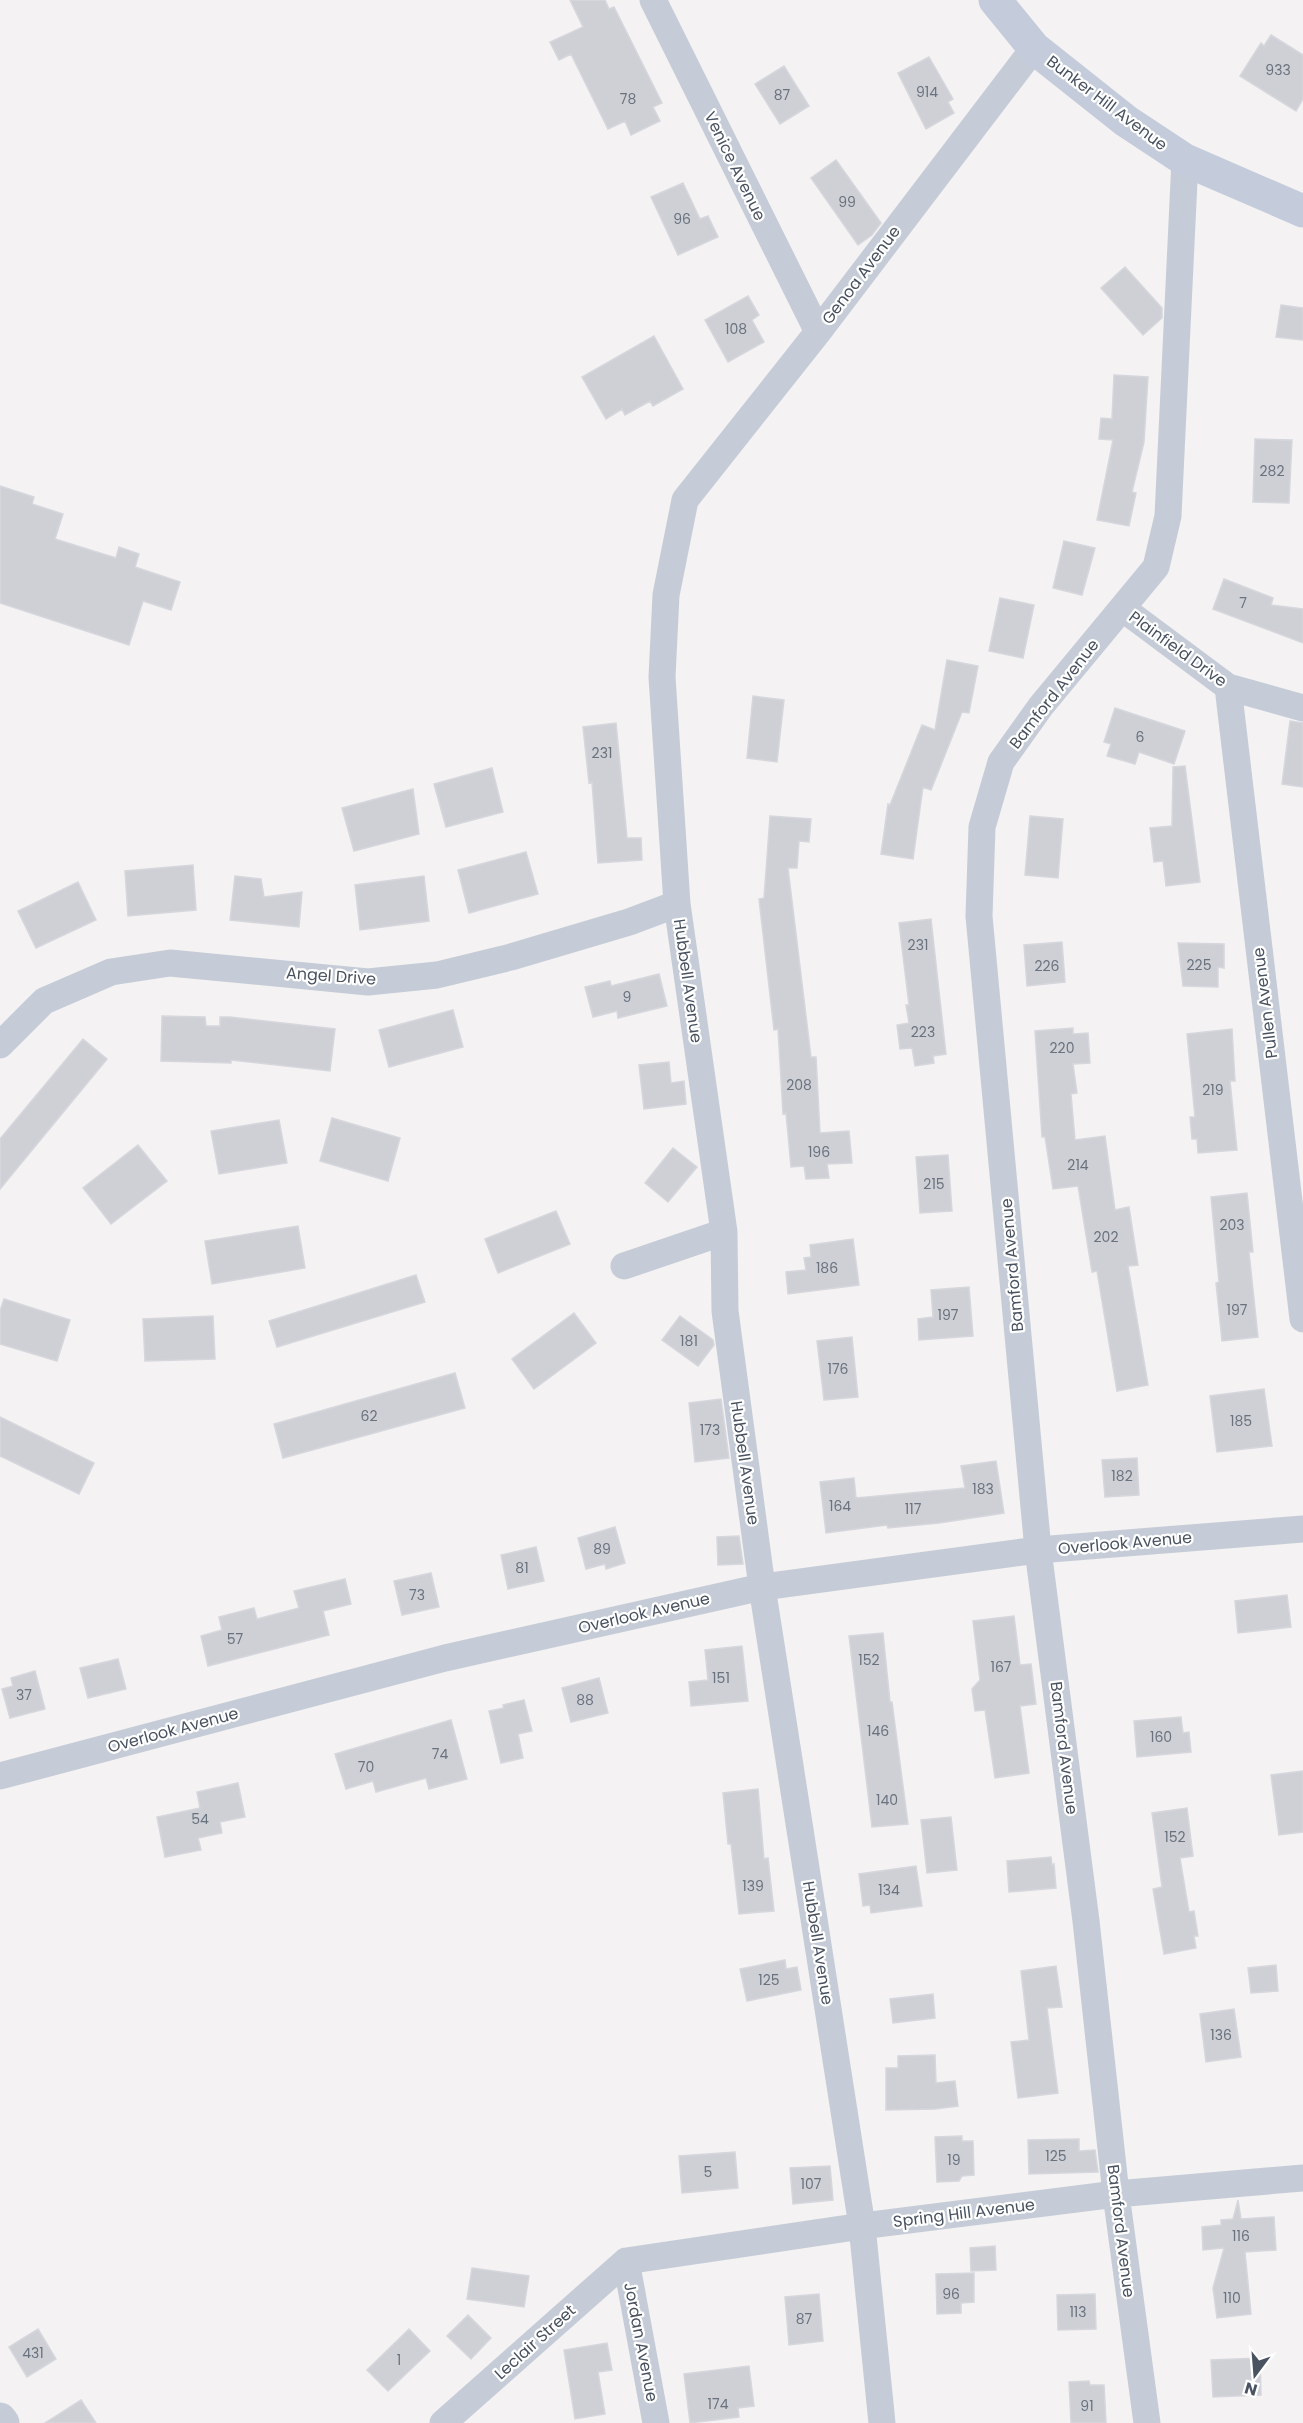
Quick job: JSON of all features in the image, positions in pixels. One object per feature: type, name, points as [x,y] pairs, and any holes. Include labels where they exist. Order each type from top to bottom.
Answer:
[{"type":"main road","name":"Bunker Hill Avenue","points":[[996,0],[1034,48],[1126,121],[1185,160],[1303,211]]},
{"type":"street","name":"Venice Avenue","points":[[653,0],[818,332]]},
{"type":"street","name":"Genoa Avenue","points":[[685,500],[818,332],[1034,48]]},
{"type":"street","name":"Bamford Avenue","points":[[1147,2423],[1116,2194],[1086,1921],[1038,1550],[979,915],[982,827],[1001,762],[1041,706],[1156,567],[1168,516],[1185,160]]},
{"type":"street","name":"Hubbell Avenue","points":[[685,500],[666,595],[662,676],[677,904],[724,1232],[725,1311],[762,1587],[862,2226],[882,2423]]},
{"type":"street","name":"Plainfield Drive","points":[[1122,608],[1228,687],[1303,708]]},
{"type":"street","name":"Pullen Avenue","points":[[1228,687],[1303,1319]]},
{"type":"street","name":"Angel Drive","points":[[0,1045],[44,1001],[111,972],[170,963],[368,982],[437,975],[512,957],[629,922],[677,904]]},
{"type":"street","points":[[624,1266],[724,1232]]},
{"type":"street","name":"Overlook Avenue","points":[[0,1776],[445,1658],[762,1587],[1038,1550],[1303,1529]]},
{"type":"street","name":"Spring Hill Avenue","points":[[626,2261],[862,2226],[1116,2194],[1303,2178]]},
{"type":"street","name":"Leclair Street","points":[[443,2423],[626,2261]]},
{"type":"street","name":"Jordan Avenue","points":[[626,2261],[656,2423]]},
{"type":"street","points":[[0,2419],[3,2423]]},
{"type":"building","points":[[570,0],[605,0],[609,9],[614,7],[662,103],[653,107],[660,121],[631,135],[625,121],[608,129],[571,54],[559,60],[550,42],[583,27]]},
{"type":"building","points":[[1271,35],[1303,55],[1303,99],[1296,111],[1240,76],[1261,43],[1264,46]]},
{"type":"building","points":[[929,57],[953,99],[948,102],[954,113],[926,129],[898,73]]},
{"type":"building","points":[[784,66],[809,106],[780,124],[755,84]]},
{"type":"building","points":[[836,160],[881,223],[872,235],[858,245],[811,178]]},
{"type":"building","points":[[683,183],[700,219],[708,216],[718,237],[678,255],[651,197]]},
{"type":"building","points":[[1125,267],[1162,308],[1162,318],[1143,335],[1101,288]]},
{"type":"building","points":[[748,296],[759,315],[752,320],[764,342],[728,362],[705,320]]},
{"type":"building","points":[[1281,305],[1303,308],[1303,340],[1276,337]]},
{"type":"building","points":[[654,336],[683,389],[653,406],[650,401],[625,415],[622,409],[606,419],[582,377]]},
{"type":"building","points":[[1114,375],[1148,377],[1144,442],[1132,492],[1136,493],[1129,526],[1097,520],[1113,440],[1099,439],[1101,418],[1112,419]]},
{"type":"building","points":[[1255,439],[1292,440],[1289,503],[1253,502]]},
{"type":"building","points":[[0,486],[34,497],[32,504],[63,514],[55,539],[116,558],[119,547],[139,554],[135,567],[180,582],[171,610],[143,601],[129,645],[0,603]]},
{"type":"building","points":[[1064,541],[1095,548],[1082,595],[1053,588]]},
{"type":"building","points":[[1224,579],[1273,598],[1271,605],[1303,609],[1303,643],[1213,609]]},
{"type":"building","points":[[1000,598],[1034,605],[1023,658],[989,651]]},
{"type":"building","points":[[947,660],[978,666],[969,713],[962,712],[931,790],[923,787],[913,859],[881,854],[888,804],[890,805],[922,725],[935,730]]},
{"type":"building","points":[[753,696],[784,700],[777,762],[747,758]]},
{"type":"building","points":[[1115,708],[1185,731],[1174,764],[1139,752],[1135,764],[1107,756],[1111,744],[1104,742]]},
{"type":"building","points":[[1290,721],[1303,723],[1303,787],[1282,784]]},
{"type":"building","points":[[616,723],[627,838],[641,838],[642,860],[598,863],[592,782],[589,783],[583,727]]},
{"type":"building","points":[[1185,766],[1200,882],[1166,886],[1163,861],[1154,862],[1150,828],[1172,826],[1173,767]]},
{"type":"building","points":[[492,768],[503,812],[446,827],[434,784]]},
{"type":"building","points":[[413,789],[419,834],[354,851],[342,808]]},
{"type":"building","points":[[770,816],[811,819],[809,842],[799,841],[797,868],[788,868],[811,1057],[816,1057],[820,1133],[849,1131],[852,1163],[827,1164],[829,1178],[806,1179],[804,1166],[791,1167],[786,1113],[783,1114],[778,1029],[774,1030],[759,899],[764,898]]},
{"type":"building","points":[[1030,816],[1063,819],[1058,878],[1025,875]]},
{"type":"building","points":[[526,852],[538,894],[469,913],[458,870]]},
{"type":"building","points":[[193,865],[196,910],[128,916],[125,871]]},
{"type":"building","points":[[235,876],[261,879],[264,897],[302,892],[299,927],[230,920]]},
{"type":"building","points":[[424,876],[429,921],[360,930],[355,885]]},
{"type":"building","points":[[78,882],[96,920],[36,948],[18,911]]},
{"type":"building","points":[[931,919],[946,1054],[933,1056],[934,1063],[915,1066],[912,1048],[900,1049],[897,1025],[909,1023],[899,923]]},
{"type":"building","points":[[1062,942],[1065,982],[1027,986],[1024,945]]},
{"type":"building","points":[[1178,943],[1224,944],[1224,968],[1218,967],[1218,987],[1183,986]]},
{"type":"building","points":[[659,974],[667,1006],[618,1018],[617,1011],[593,1017],[585,987],[610,981],[611,986]]},
{"type":"building","points":[[453,1010],[463,1047],[389,1067],[379,1030]]},
{"type":"building","points":[[162,1016],[205,1017],[206,1026],[220,1026],[220,1017],[230,1017],[335,1029],[330,1071],[231,1060],[231,1063],[161,1061]]},
{"type":"building","points":[[1073,1028],[1073,1034],[1088,1033],[1090,1063],[1073,1064],[1077,1093],[1071,1094],[1075,1140],[1105,1136],[1115,1210],[1129,1207],[1138,1265],[1128,1266],[1148,1385],[1117,1391],[1097,1271],[1092,1272],[1078,1186],[1053,1189],[1045,1137],[1042,1137],[1035,1031]]},
{"type":"building","points":[[1232,1029],[1235,1081],[1230,1081],[1237,1150],[1198,1153],[1197,1139],[1192,1139],[1190,1117],[1195,1117],[1187,1034]]},
{"type":"building","points":[[83,1039],[107,1059],[0,1189],[0,1139]]},
{"type":"building","points":[[669,1062],[671,1083],[684,1081],[686,1104],[644,1109],[639,1065]]},
{"type":"building","points":[[332,1118],[400,1138],[388,1181],[320,1161]]},
{"type":"building","points":[[279,1120],[287,1163],[219,1174],[211,1131]]},
{"type":"building","points":[[138,1145],[167,1181],[111,1224],[83,1188]]},
{"type":"building","points":[[673,1148],[697,1167],[668,1202],[645,1183]]},
{"type":"building","points":[[948,1155],[952,1211],[920,1213],[916,1157]]},
{"type":"building","points":[[1247,1193],[1253,1252],[1249,1252],[1258,1337],[1222,1341],[1211,1197]]},
{"type":"building","points":[[556,1211],[570,1244],[498,1273],[485,1239]]},
{"type":"building","points":[[298,1226],[305,1268],[212,1284],[205,1241]]},
{"type":"building","points":[[853,1239],[859,1285],[788,1294],[786,1272],[806,1270],[804,1258],[811,1257],[810,1245]]},
{"type":"building","points":[[416,1275],[425,1302],[277,1347],[269,1321]]},
{"type":"building","points":[[969,1287],[973,1336],[919,1340],[918,1319],[933,1317],[931,1290]]},
{"type":"building","points":[[4,1299],[70,1320],[57,1361],[0,1344],[0,1311]]},
{"type":"building","points":[[574,1313],[596,1343],[534,1389],[512,1359]]},
{"type":"building","points":[[213,1316],[215,1359],[145,1361],[143,1319]]},
{"type":"building","points":[[680,1316],[713,1340],[714,1345],[698,1366],[662,1340]]},
{"type":"building","points":[[852,1337],[858,1397],[824,1400],[817,1341]]},
{"type":"building","points":[[455,1373],[465,1408],[283,1458],[274,1424]]},
{"type":"building","points":[[1264,1389],[1272,1446],[1217,1452],[1210,1396]]},
{"type":"building","points":[[721,1399],[729,1458],[695,1462],[689,1403]]},
{"type":"building","points":[[0,1417],[94,1463],[79,1494],[0,1456]]},
{"type":"building","points":[[1137,1458],[1139,1495],[1105,1497],[1102,1460]]},
{"type":"building","points":[[996,1461],[1004,1513],[939,1523],[888,1528],[887,1525],[826,1533],[820,1482],[854,1478],[856,1498],[965,1488],[961,1466]]},
{"type":"building","points":[[615,1527],[625,1563],[606,1569],[605,1564],[586,1569],[578,1538]]},
{"type":"building","points":[[739,1536],[743,1564],[718,1565],[717,1537]]},
{"type":"building","points":[[536,1547],[544,1581],[508,1589],[501,1555]]},
{"type":"building","points":[[431,1573],[439,1607],[402,1615],[394,1581]]},
{"type":"building","points":[[345,1579],[351,1604],[323,1611],[329,1635],[208,1666],[201,1636],[222,1630],[219,1617],[254,1608],[257,1619],[299,1608],[294,1591]]},
{"type":"building","points":[[1287,1595],[1291,1627],[1238,1633],[1235,1601]]},
{"type":"building","points":[[1014,1616],[1020,1665],[1031,1664],[1036,1704],[1020,1706],[1029,1773],[995,1778],[985,1710],[975,1711],[972,1689],[980,1680],[973,1621]]},
{"type":"building","points":[[883,1633],[890,1702],[892,1702],[908,1824],[872,1827],[849,1636]]},
{"type":"building","points":[[742,1646],[748,1701],[691,1706],[689,1682],[708,1680],[705,1650]]},
{"type":"building","points":[[118,1659],[126,1689],[88,1698],[80,1668]]},
{"type":"building","points":[[35,1671],[45,1709],[10,1718],[2,1689],[13,1686],[11,1678]]},
{"type":"building","points":[[599,1678],[608,1713],[571,1722],[562,1688]]},
{"type":"building","points":[[524,1700],[532,1731],[518,1734],[523,1758],[501,1763],[489,1711]]},
{"type":"building","points":[[1181,1717],[1183,1733],[1189,1732],[1191,1752],[1137,1757],[1134,1721]]},
{"type":"building","points":[[451,1720],[467,1779],[429,1789],[426,1778],[376,1792],[373,1781],[346,1789],[335,1754]]},
{"type":"building","points":[[1303,1771],[1303,1832],[1279,1835],[1271,1775]]},
{"type":"building","points":[[238,1783],[245,1817],[220,1822],[222,1833],[198,1838],[201,1850],[165,1857],[157,1817],[200,1808],[197,1792]]},
{"type":"building","points":[[758,1789],[764,1859],[768,1858],[774,1911],[739,1914],[723,1793]]},
{"type":"building","points":[[1187,1808],[1193,1856],[1180,1858],[1189,1912],[1194,1911],[1198,1936],[1194,1936],[1196,1948],[1164,1954],[1153,1889],[1162,1887],[1152,1813]]},
{"type":"building","points":[[951,1817],[957,1870],[927,1873],[921,1820]]},
{"type":"building","points":[[1051,1857],[1052,1865],[1054,1864],[1056,1888],[1009,1892],[1007,1861]]},
{"type":"building","points":[[916,1866],[922,1906],[871,1913],[870,1905],[863,1906],[859,1874]]},
{"type":"building","points":[[785,1960],[786,1969],[797,1967],[801,1990],[747,2001],[740,1969]]},
{"type":"building","points":[[1276,1965],[1278,1991],[1251,1993],[1248,1968]]},
{"type":"building","points":[[1056,1966],[1062,2007],[1047,2008],[1058,2093],[1018,2098],[1011,2042],[1029,2040],[1021,1971]]},
{"type":"building","points":[[933,1994],[935,2018],[893,2023],[890,1999]]},
{"type":"building","points":[[1234,2009],[1241,2057],[1206,2062],[1200,2014]]},
{"type":"building","points":[[935,2055],[936,2083],[955,2081],[958,2106],[886,2110],[886,2068],[898,2068],[898,2056]]},
{"type":"building","points":[[962,2136],[962,2141],[973,2141],[974,2175],[962,2176],[959,2181],[937,2182],[935,2137]]},
{"type":"building","points":[[1079,2139],[1079,2151],[1095,2150],[1098,2172],[1029,2174],[1028,2140]]},
{"type":"building","points":[[735,2152],[738,2188],[682,2193],[679,2156]]},
{"type":"building","points":[[830,2166],[833,2200],[793,2204],[790,2168]]},
{"type":"building","points":[[1238,2200],[1241,2219],[1274,2217],[1276,2250],[1245,2252],[1251,2314],[1217,2318],[1213,2288],[1224,2248],[1203,2250],[1202,2227],[1221,2225],[1221,2220],[1233,2219]]},
{"type":"building","points":[[995,2246],[996,2270],[971,2271],[970,2248]]},
{"type":"building","points":[[472,2268],[529,2276],[524,2307],[467,2299]]},
{"type":"building","points":[[974,2273],[974,2302],[961,2303],[961,2313],[937,2314],[936,2274]]},
{"type":"building","points":[[819,2294],[823,2341],[789,2345],[785,2297]]},
{"type":"building","points":[[1095,2294],[1096,2329],[1058,2330],[1057,2295]]},
{"type":"building","points":[[468,2315],[491,2338],[471,2359],[447,2336]]},
{"type":"building","points":[[38,2329],[56,2359],[27,2377],[9,2347]]},
{"type":"building","points":[[409,2329],[430,2351],[388,2391],[367,2370]]},
{"type":"building","points":[[607,2343],[612,2370],[598,2372],[605,2414],[575,2419],[564,2350]]},
{"type":"building","points":[[1260,2358],[1261,2395],[1213,2397],[1211,2360]]},
{"type":"building","points":[[749,2366],[754,2406],[738,2408],[739,2417],[690,2423],[684,2374]]},
{"type":"building","points":[[1089,2381],[1090,2385],[1104,2385],[1106,2423],[1071,2423],[1069,2382]]},
{"type":"building","points":[[81,2400],[96,2423],[45,2423]]}]
